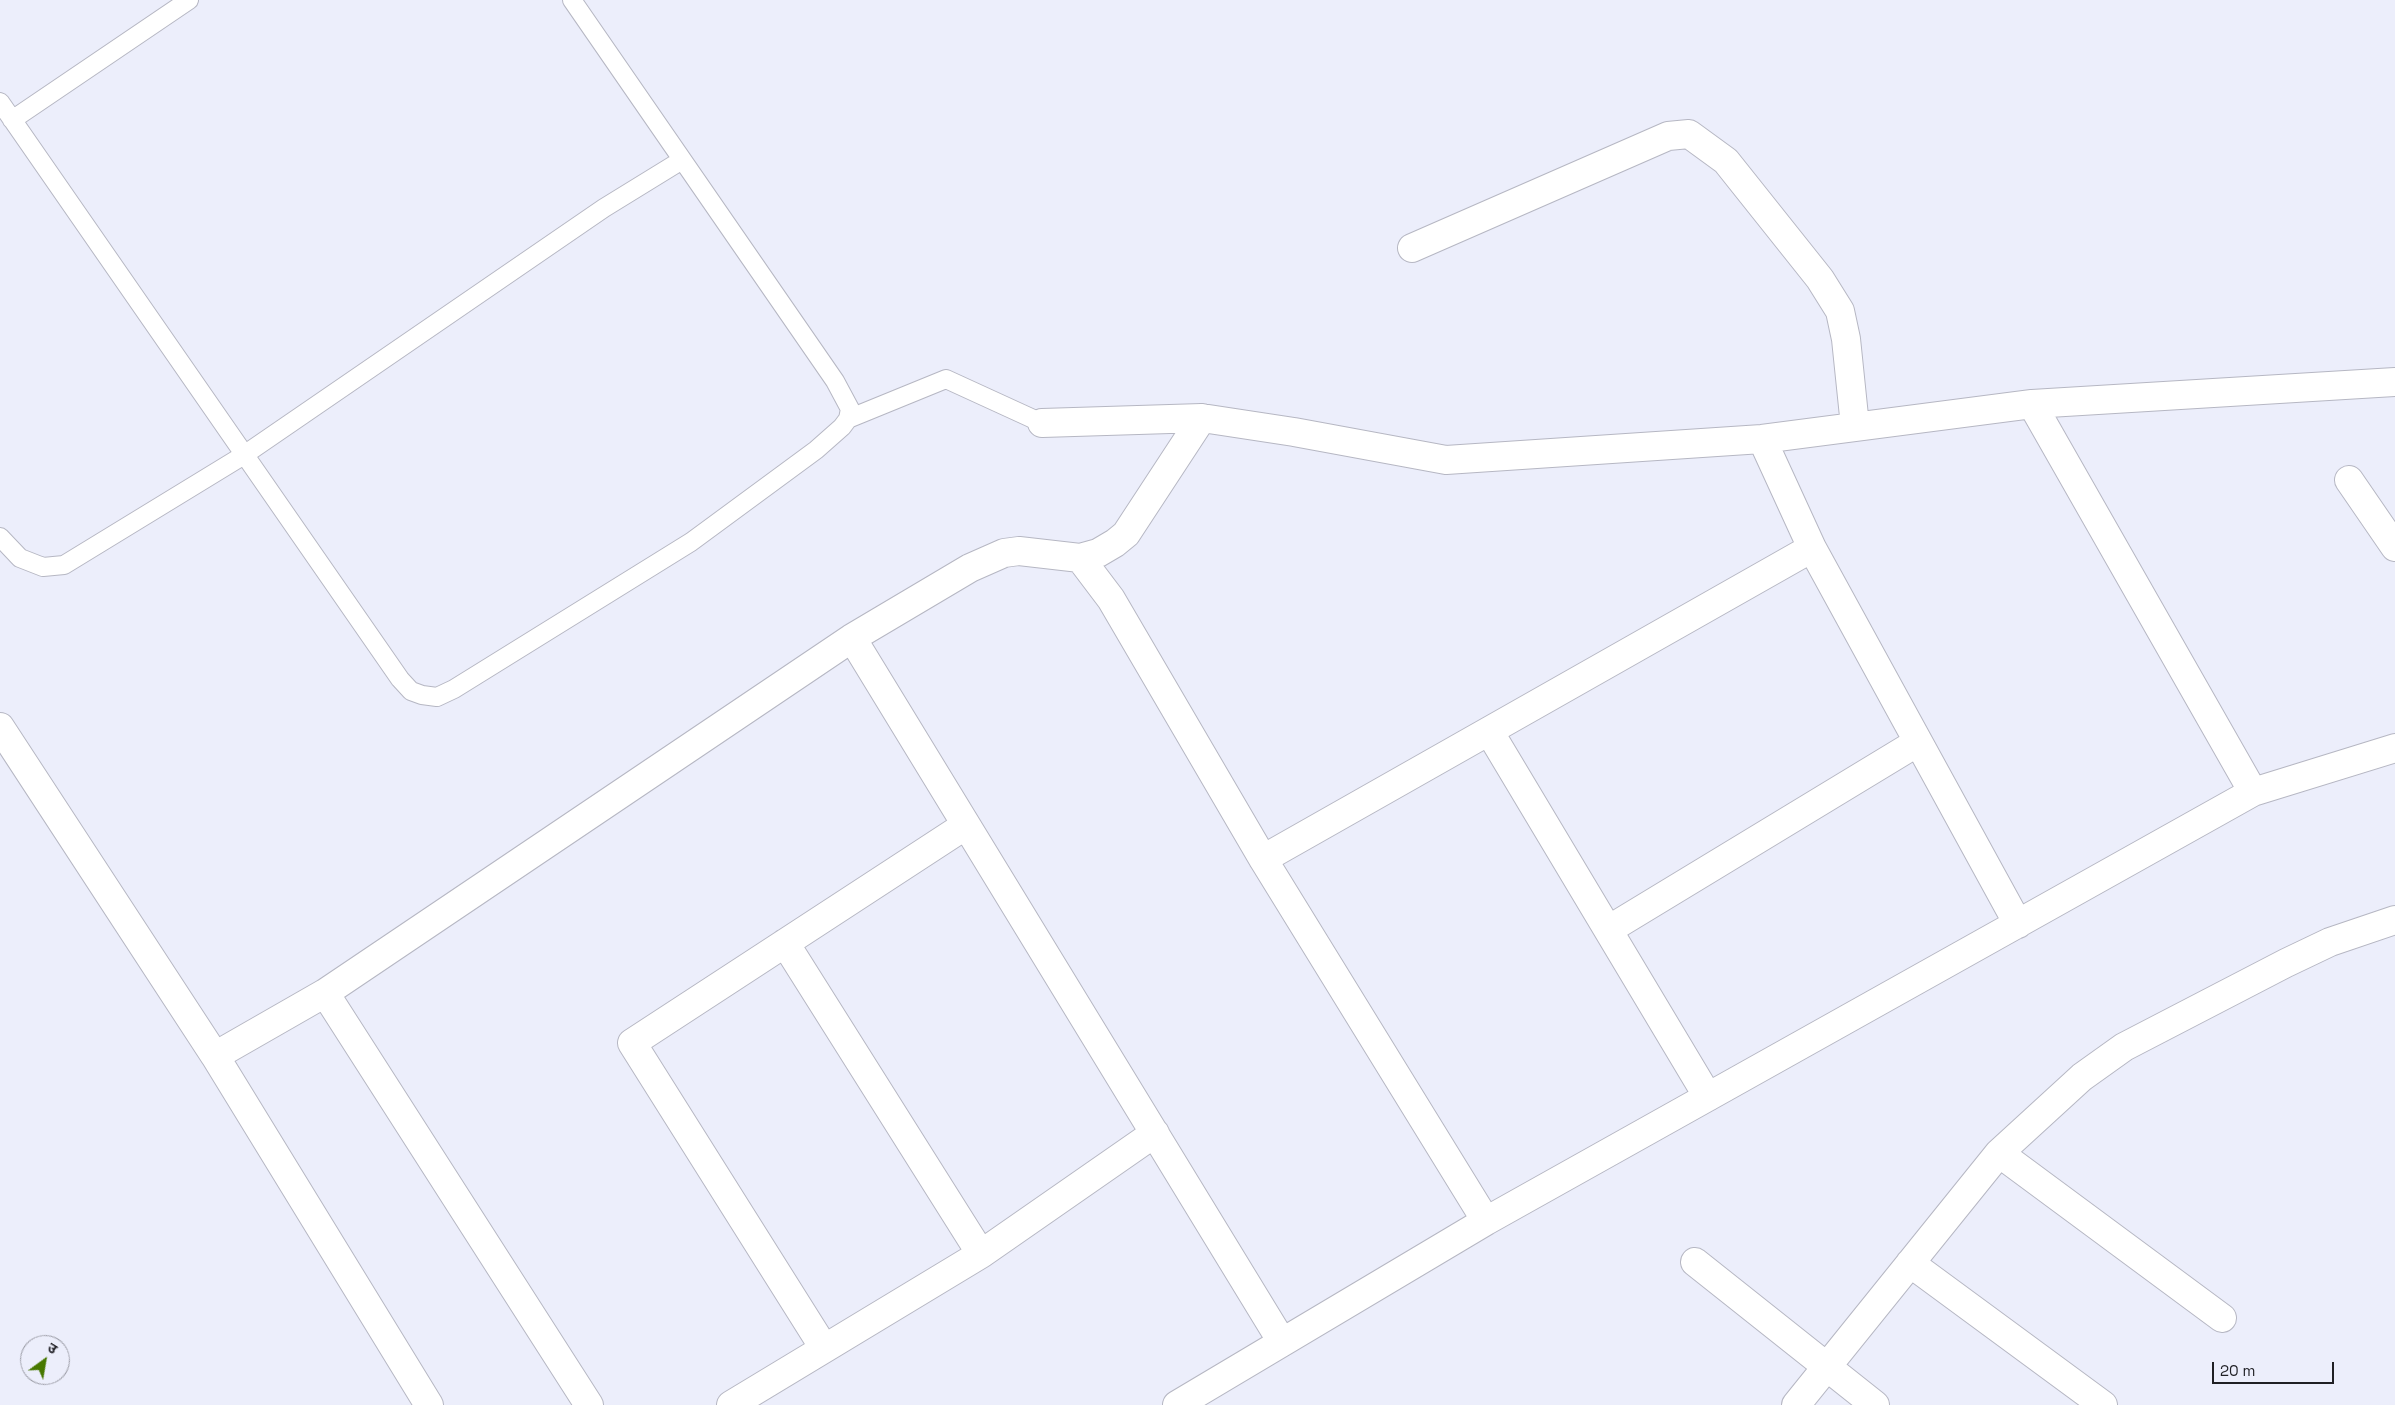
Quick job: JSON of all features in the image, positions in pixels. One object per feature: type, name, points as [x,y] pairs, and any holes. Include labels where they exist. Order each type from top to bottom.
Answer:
[{"type":"street","points":[[1412,248],[1668,136],[1689,134],[1726,161],[1820,279],[1840,311],[1846,339],[1855,426]]},
{"type":"street","points":[[1042,423],[1202,418],[1294,432],[1446,460],[1762,439],[2032,404],[2395,382]]},
{"type":"street","points":[[2032,404],[2253,792]]},
{"type":"street","points":[[215,1056],[326,993],[852,638],[970,568],[1004,553],[1019,551],[1080,558],[1098,553],[1126,534],[1202,418]]},
{"type":"street","points":[[1762,439],[1812,548],[2018,924]]},
{"type":"street","points":[[2349,480],[2395,547]]},
{"type":"street","points":[[1264,859],[1812,548]]},
{"type":"street","points":[[1080,558],[1111,599],[1264,859],[1486,1221]]},
{"type":"street","points":[[852,638],[1282,1342]]},
{"type":"street","points":[[0,727],[215,1056],[430,1405]]},
{"type":"street","points":[[1489,731],[1708,1097]]},
{"type":"street","points":[[1608,930],[1918,742]]},
{"type":"street","points":[[1177,1405],[1486,1221],[2253,792],[2395,748]]},
{"type":"street","points":[[824,1348],[632,1043],[966,825]]},
{"type":"street","points":[[1796,1405],[1999,1153],[2082,1076],[2124,1047],[2330,942],[2395,920]]},
{"type":"street","points":[[785,943],[981,1254]]},
{"type":"street","points":[[326,993],[589,1405]]},
{"type":"street","points":[[732,1405],[981,1254],[1155,1133]]},
{"type":"street","points":[[1999,1153],[2222,1318]]},
{"type":"street","points":[[1695,1262],[1875,1405]]},
{"type":"street","points":[[1910,1264],[2103,1405]]},
{"type":"lane","points":[[12,120],[189,0]]},
{"type":"lane","points":[[0,102],[400,679],[411,691],[422,696],[437,697],[454,689],[692,542],[816,450],[842,427],[848,419],[850,410],[835,381],[572,0]]},
{"type":"lane","points":[[0,537],[20,558],[42,567],[64,565],[244,455],[604,208],[682,160]]},
{"type":"lane","points":[[848,419],[946,379],[1042,423]]}]
